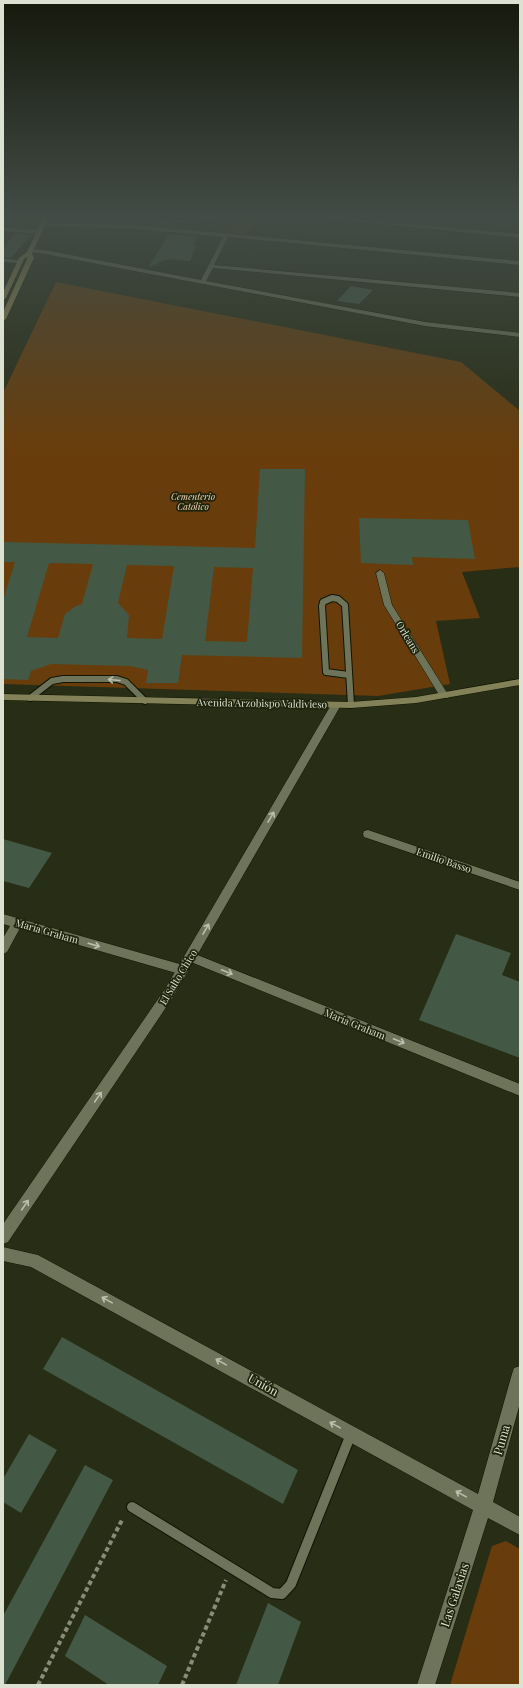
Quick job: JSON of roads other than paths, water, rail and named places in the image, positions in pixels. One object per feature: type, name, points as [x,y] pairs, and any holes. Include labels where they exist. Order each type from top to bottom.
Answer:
[{"type":"main road","points":[[3,319],[14,295]]},
{"type":"main road","name":"Avenida Arzobispo Valdivieso","points":[[3,697],[351,705],[399,702],[444,696],[520,682]]},
{"type":"street","points":[[271,295],[425,324],[520,335]]},
{"type":"street","name":"Orleans","points":[[380,574],[388,605],[444,696]]},
{"type":"street","name":"El Salto Chico","points":[[3,1237],[169,993],[336,705]]},
{"type":"street","name":"Emilio Basso","points":[[368,834],[520,886]]},
{"type":"street","name":"María Graham","points":[[3,919],[183,970]]},
{"type":"street","points":[[3,949],[17,923]]},
{"type":"street","name":"María Graham","points":[[190,957],[520,1090]]},
{"type":"street","name":"Unión","points":[[3,1254],[33,1260],[520,1526]]},
{"type":"street","name":"Puma","points":[[483,1506],[520,1374]]},
{"type":"street","name":"Las Galaxias","points":[[426,1685],[483,1506]]},
{"type":"lane","points":[[349,675],[326,672],[322,606],[326,599],[339,599],[344,601],[345,605],[351,705]]},
{"type":"lane","points":[[30,698],[52,681],[63,679],[117,679],[126,682],[144,701]]},
{"type":"lane","points":[[132,1507],[272,1594],[282,1594],[291,1584],[351,1434]]},
{"type":"park label","name":"Cementerio Católico","points":[[193,502]]}]
